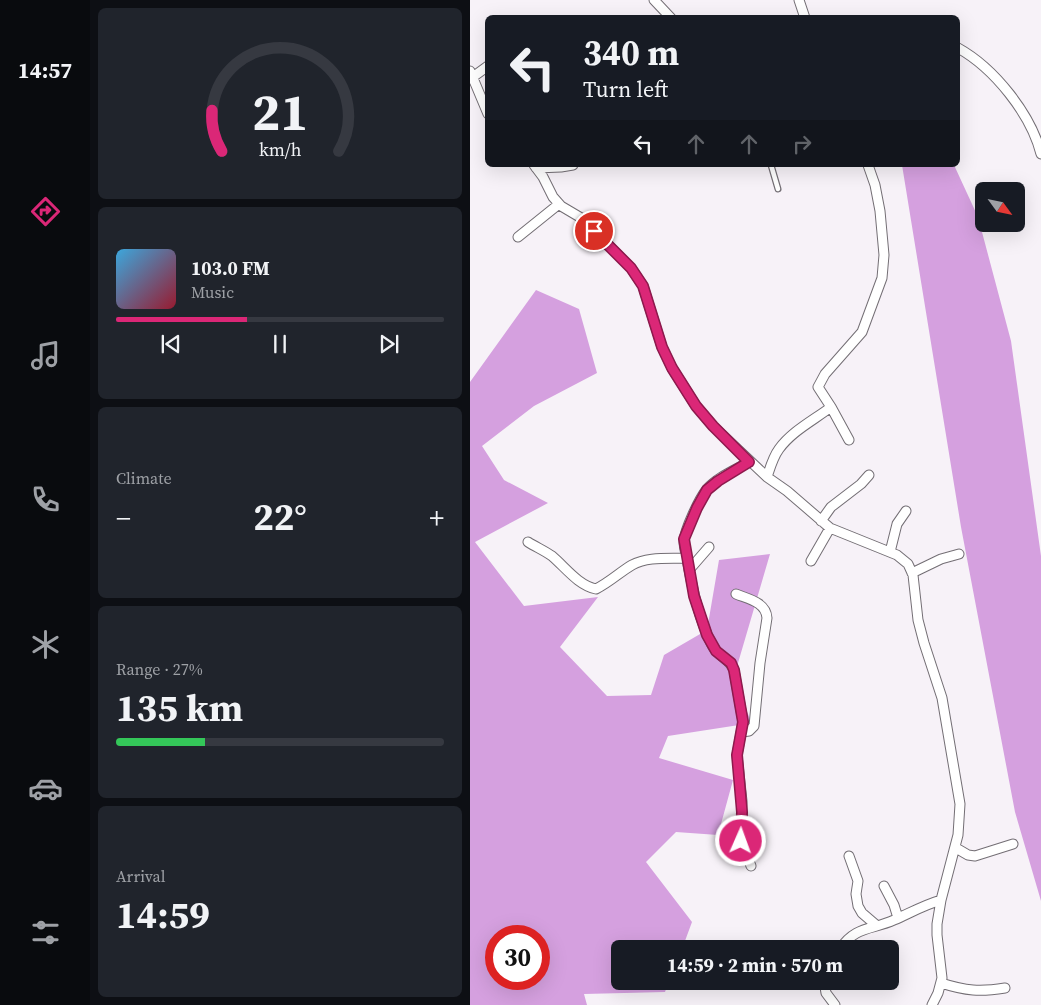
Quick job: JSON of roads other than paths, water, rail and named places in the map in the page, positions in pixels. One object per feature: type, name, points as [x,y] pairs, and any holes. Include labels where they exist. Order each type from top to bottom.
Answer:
[{"type":"street","points":[[654,0],[668,15]]},
{"type":"street","points":[[799,0],[804,15]]},
{"type":"street","points":[[960,49],[984,68],[1020,106],[1034,131],[1041,154]]},
{"type":"street","points":[[485,68],[471,76],[485,107]]},
{"type":"street","points":[[535,167],[559,204],[583,219],[631,268],[643,286],[662,347],[672,368],[696,406],[713,426],[767,478],[787,491],[830,528],[903,558],[912,573],[918,620],[942,698],[960,804],[956,848],[941,900],[936,935],[942,983],[932,1005]]},
{"type":"street","points":[[849,440],[818,387],[820,382],[862,332],[884,270],[880,211],[875,185],[869,167]]},
{"type":"street","points":[[518,237],[559,204]]},
{"type":"street","points":[[767,478],[782,445],[831,407]]},
{"type":"street","points":[[749,462],[718,481],[705,493],[684,539],[697,606],[710,641],[720,656],[732,666],[743,722],[737,755],[742,812],[741,841],[751,866]]},
{"type":"street","points":[[821,521],[831,507],[861,484],[869,475]]},
{"type":"street","points":[[890,552],[897,524],[906,511]]},
{"type":"street","points":[[811,561],[830,528]]},
{"type":"street","points":[[528,542],[549,554],[566,567],[579,582],[596,589],[613,580],[635,563],[656,559],[687,558]]},
{"type":"street","points":[[689,570],[709,547]]},
{"type":"street","points":[[912,573],[929,563],[959,554]]},
{"type":"street","points":[[736,594],[763,606],[767,618],[760,663],[754,726],[749,731],[742,732]]},
{"type":"street","points":[[956,848],[968,855],[975,856],[1013,844]]},
{"type":"street","points":[[849,856],[858,881],[856,894],[858,906],[862,913],[876,926]]},
{"type":"street","points":[[884,886],[894,905],[898,918]]},
{"type":"street","points":[[847,940],[856,933],[941,900]]},
{"type":"street","points":[[942,983],[978,992],[1005,988]]},
{"type":"street","points":[[826,990],[835,1005]]},
{"type":"lane","points":[[772,167],[778,189]]}]
